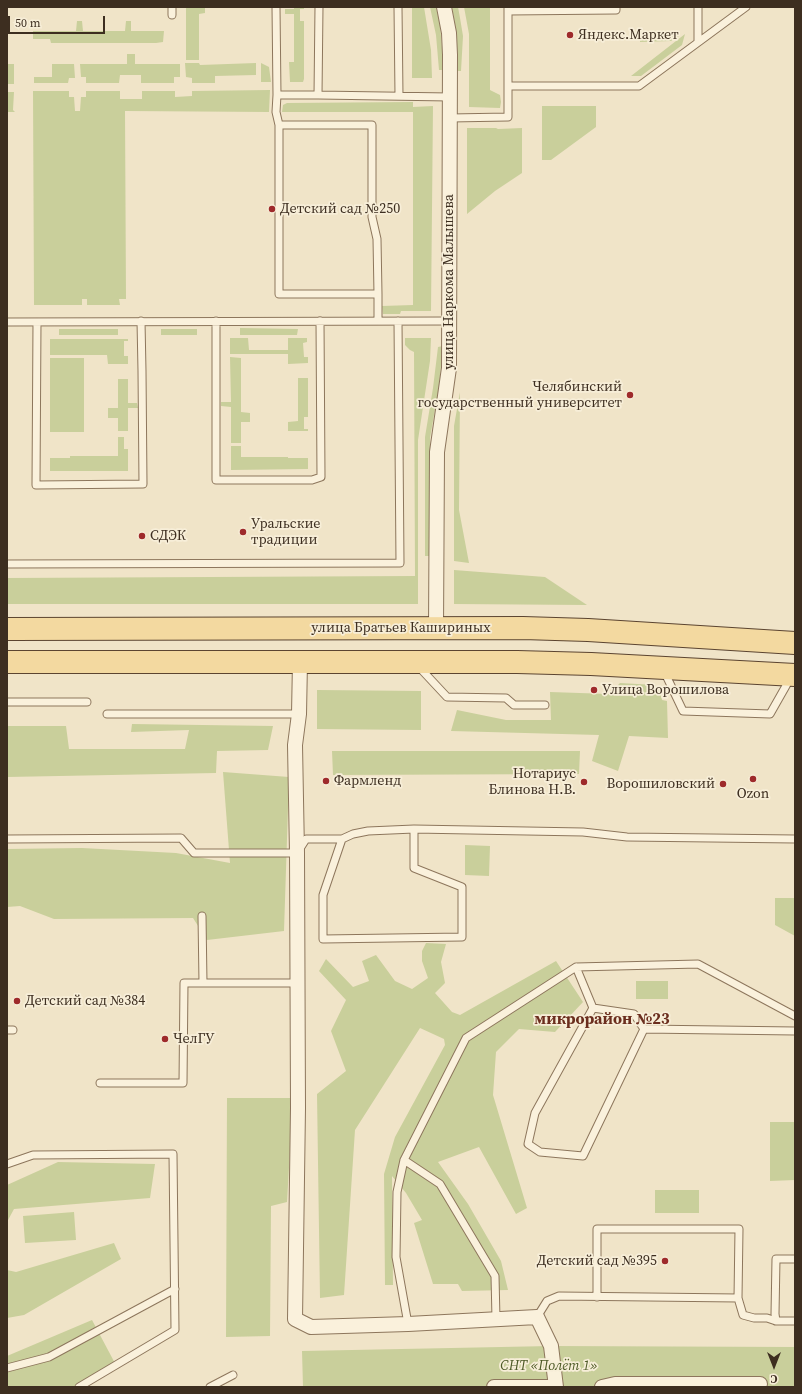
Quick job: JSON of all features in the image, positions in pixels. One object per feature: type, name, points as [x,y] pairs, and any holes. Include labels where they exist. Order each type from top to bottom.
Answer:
[{"type":"main road","name":"улица Братьев Кашириных","points":[[7,629],[523,628],[588,630],[795,643]]},
{"type":"main road","points":[[7,662],[517,662],[662,667],[794,675]]},
{"type":"street","name":"улица Наркома Малышева","points":[[436,628],[437,452],[448,383],[449,321],[449,33],[444,7]]},
{"type":"street","points":[[300,662],[299,714],[295,745],[298,983],[295,1319],[311,1327],[408,1324],[496,1318],[537,1317],[551,1346],[556,1387],[494,1387]]},
{"type":"street","points":[[602,1387],[615,1384],[760,1384]]},
{"type":"lane","points":[[276,7],[276,112],[279,125],[279,294],[378,294]]},
{"type":"lane","points":[[318,95],[319,7]]},
{"type":"lane","points":[[398,7],[399,96]]},
{"type":"lane","points":[[450,118],[508,117],[508,9],[616,10],[616,7]]},
{"type":"lane","points":[[698,7],[698,42]]},
{"type":"lane","points":[[508,86],[638,86],[746,7]]},
{"type":"lane","points":[[277,96],[318,95],[450,97]]},
{"type":"lane","points":[[279,125],[372,125],[372,217],[377,239],[378,321]]},
{"type":"lane","points":[[37,322],[36,485],[143,484],[140,321]]},
{"type":"lane","points":[[216,321],[216,480],[312,480],[321,477],[320,321]]},
{"type":"lane","points":[[7,564],[400,563],[398,321]]},
{"type":"lane","points":[[7,322],[449,321]]},
{"type":"lane","points":[[414,662],[447,697],[506,698],[514,704],[546,705]]},
{"type":"lane","points":[[662,667],[683,711],[770,714],[794,675]]},
{"type":"lane","points":[[7,702],[87,702]]},
{"type":"lane","points":[[107,714],[299,714]]},
{"type":"lane","points":[[7,839],[181,838],[194,853],[297,853],[306,839],[342,839],[353,834],[368,831],[414,829],[583,832],[627,838],[795,839]]},
{"type":"lane","points":[[342,839],[323,895],[323,939],[462,937],[462,887],[414,868],[414,829]]},
{"type":"lane","points":[[202,916],[203,983]]},
{"type":"lane","points":[[408,1324],[396,1257],[397,1192],[404,1160],[466,1038],[576,967],[698,964],[795,1016]]},
{"type":"lane","points":[[576,967],[594,1008]]},
{"type":"lane","points":[[100,1083],[184,1083],[184,983],[298,983]]},
{"type":"lane","points":[[594,1008],[634,1014],[644,1029]]},
{"type":"lane","points":[[594,1008],[535,1113],[528,1144],[540,1152],[583,1156],[644,1029]]},
{"type":"lane","points":[[644,1029],[795,1031]]},
{"type":"lane","points":[[7,1164],[32,1155],[173,1154],[175,1330],[79,1387]]},
{"type":"lane","points":[[404,1160],[440,1184],[495,1276],[496,1318]]},
{"type":"lane","points":[[597,1297],[597,1229],[739,1229],[738,1298],[743,1315],[754,1318],[767,1318],[776,1321],[795,1321]]},
{"type":"lane","points":[[776,1321],[776,1259],[795,1259]]},
{"type":"lane","points":[[7,1368],[49,1357],[175,1289]]},
{"type":"lane","points":[[537,1317],[547,1301],[559,1296],[738,1298]]},
{"type":"lane","points":[[210,1387],[233,1375]]},
{"type":"green space","points":[[186,7],[205,8],[205,13],[199,14],[199,60],[186,60]]},
{"type":"green space","points":[[294,7],[304,7],[304,9],[300,9],[300,21],[304,21],[303,82],[290,82],[289,62],[294,62],[294,14],[285,14],[285,9],[294,9]]},
{"type":"green space","points":[[412,7],[424,7],[431,50],[432,78],[412,78]]},
{"type":"green space","points":[[430,7],[436,7],[440,25],[444,70],[439,70],[436,35]]},
{"type":"green space","points":[[452,7],[458,7],[463,36],[461,71],[456,71],[457,36]]},
{"type":"green space","points":[[464,7],[490,7],[490,90],[500,95],[500,108],[469,107],[469,34]]},
{"type":"green space","points":[[77,21],[82,21],[83,31],[125,31],[126,21],[131,21],[131,31],[164,31],[163,42],[51,43],[50,39],[33,39],[33,31],[76,31]]},
{"type":"green space","points":[[685,34],[682,45],[641,76],[631,76]]},
{"type":"green space","points":[[640,36],[679,36],[671,41],[640,42]]},
{"type":"green space","points":[[127,54],[135,54],[135,64],[180,64],[180,77],[174,77],[174,83],[141,83],[141,75],[120,75],[119,83],[86,83],[86,77],[81,77],[80,64],[127,64]]},
{"type":"green space","points":[[185,63],[199,63],[200,65],[256,63],[256,75],[215,76],[215,83],[192,83],[192,78],[186,77]]},
{"type":"green space","points":[[261,63],[269,67],[271,82],[261,82]]},
{"type":"green space","points":[[7,64],[14,64],[14,84],[7,84]]},
{"type":"green space","points":[[52,64],[74,64],[75,78],[69,78],[68,83],[34,83],[34,77],[52,77]]},
{"type":"green space","points":[[270,90],[269,112],[125,111],[126,299],[119,299],[120,305],[87,305],[87,299],[82,299],[82,305],[34,305],[33,91],[69,91],[69,97],[74,97],[75,111],[80,111],[81,97],[86,97],[86,91],[120,91],[120,99],[142,99],[142,91],[175,91],[175,97],[192,96],[192,91]]},
{"type":"green space","points":[[7,92],[14,92],[13,110],[15,112],[7,112]]},
{"type":"green space","points":[[413,102],[413,107],[433,106],[431,311],[401,311],[400,314],[383,314],[382,306],[413,305],[413,112],[282,112],[283,105],[287,103]]},
{"type":"green space","points":[[542,106],[596,106],[596,127],[551,160],[542,160]]},
{"type":"green space","points":[[467,128],[522,128],[522,173],[495,191],[467,214]]},
{"type":"green space","points":[[240,328],[298,329],[297,335],[240,335]]},
{"type":"green space","points":[[59,329],[118,329],[118,335],[59,335]]},
{"type":"green space","points":[[161,329],[197,329],[197,335],[161,335]]},
{"type":"green space","points":[[230,338],[248,338],[249,350],[288,350],[288,338],[307,338],[307,342],[303,343],[304,357],[308,357],[308,363],[288,364],[288,354],[230,354]]},
{"type":"green space","points":[[405,338],[431,338],[430,361],[418,440],[418,604],[7,604],[7,578],[415,576],[414,352],[405,345]]},
{"type":"green space","points":[[50,339],[128,339],[128,341],[124,341],[124,356],[128,356],[128,364],[108,364],[107,355],[50,355]]},
{"type":"green space","points":[[443,346],[439,386],[430,438],[430,556],[425,556],[425,437],[438,347]]},
{"type":"green space","points":[[230,357],[241,358],[241,412],[250,413],[250,422],[241,422],[241,443],[231,443],[231,407],[221,406],[221,402],[231,402]]},
{"type":"green space","points":[[50,358],[84,358],[84,432],[50,432]]},
{"type":"green space","points":[[298,378],[308,378],[308,417],[304,417],[304,429],[308,429],[308,431],[288,431],[288,422],[298,421]]},
{"type":"green space","points":[[118,379],[128,379],[128,403],[137,403],[138,408],[128,408],[128,431],[118,431],[118,418],[108,418],[108,408],[118,408]]},
{"type":"green space","points":[[460,392],[459,510],[469,563],[454,561],[454,426]]},
{"type":"green space","points":[[118,437],[124,437],[124,449],[128,449],[128,471],[50,471],[50,458],[70,458],[70,456],[118,456]]},
{"type":"green space","points":[[231,446],[241,446],[241,457],[308,458],[308,469],[231,470]]},
{"type":"green space","points":[[454,570],[545,577],[587,605],[454,604]]},
{"type":"green space","points":[[620,683],[655,685],[660,690],[662,700],[667,701],[668,738],[629,736],[618,771],[592,761],[599,735],[451,731],[457,710],[506,720],[551,720],[550,692],[609,694]]},
{"type":"green space","points":[[317,690],[421,691],[421,730],[317,729]]},
{"type":"green space","points":[[132,724],[273,726],[268,750],[217,751],[216,773],[7,777],[7,726],[66,726],[69,749],[185,749],[189,730],[131,732]]},
{"type":"green space","points":[[332,751],[580,751],[579,774],[333,775]]},
{"type":"green space","points":[[223,772],[289,777],[284,931],[207,940],[193,918],[54,919],[20,906],[7,907],[7,849],[82,848],[176,853],[230,863]]},
{"type":"green space","points":[[465,845],[490,846],[489,876],[465,875]]},
{"type":"green space","points":[[775,898],[795,898],[795,936],[775,925]]},
{"type":"green space","points":[[426,943],[446,944],[441,962],[445,983],[435,993],[452,1012],[460,1015],[556,961],[583,1002],[555,1032],[519,1029],[496,1052],[493,1095],[527,1208],[516,1214],[479,1147],[438,1162],[468,1204],[501,1261],[508,1290],[462,1291],[458,1284],[433,1284],[414,1223],[422,1220],[406,1193],[392,1176],[393,1285],[385,1285],[384,1174],[395,1137],[445,1045],[444,1039],[420,1028],[355,1130],[344,1295],[320,1298],[317,1094],[346,1071],[331,1031],[346,1000],[319,971],[326,959],[353,987],[369,981],[362,961],[376,955],[395,981],[412,989],[428,978],[422,961],[422,951]]},
{"type":"green space","points":[[636,981],[668,981],[668,999],[636,999]]},
{"type":"green space","points":[[227,1098],[293,1098],[287,1202],[271,1206],[270,1336],[226,1337]]},
{"type":"green space","points":[[770,1122],[795,1122],[795,1180],[770,1181]]},
{"type":"green space","points":[[58,1162],[155,1164],[150,1198],[14,1209],[7,1222],[7,1185]]},
{"type":"green space","points":[[655,1190],[699,1190],[699,1213],[655,1213]]},
{"type":"green space","points":[[74,1212],[76,1240],[25,1243],[23,1216]]},
{"type":"green space","points":[[114,1243],[121,1259],[24,1315],[7,1318],[7,1270],[16,1272]]},
{"type":"green space","points":[[92,1320],[117,1367],[83,1387],[7,1387],[7,1356]]},
{"type":"green space","name":"СНТ «Полёт 1»","points":[[551,1346],[795,1347],[795,1387],[303,1387],[302,1351]]},
{"type":"place","name":"Яндекс.Маркет","points":[[570,35]]},
{"type":"place","name":"Детский сад №250","points":[[272,209]]},
{"type":"place","name":"Челябинский государственный университет","points":[[630,395]]},
{"type":"place","name":"Уральские традиции","points":[[243,532]]},
{"type":"place","name":"СДЭК","points":[[142,536]]},
{"type":"place","name":"Улица Ворошилова","points":[[594,690]]},
{"type":"place","name":"Ozon","points":[[753,779]]},
{"type":"place","name":"Фармленд","points":[[326,781]]},
{"type":"place","name":"Нотариус Блинова Н.В.","points":[[584,782]]},
{"type":"place","name":"Ворошиловский","points":[[723,784]]},
{"type":"place","name":"Детский сад №384","points":[[17,1001]]},
{"type":"place","name":"ЧелГУ","points":[[165,1039]]},
{"type":"place","name":"Детский сад №395","points":[[665,1261]]},
{"type":"district","name":"микрорайон №23","points":[[602,1020]]}]
